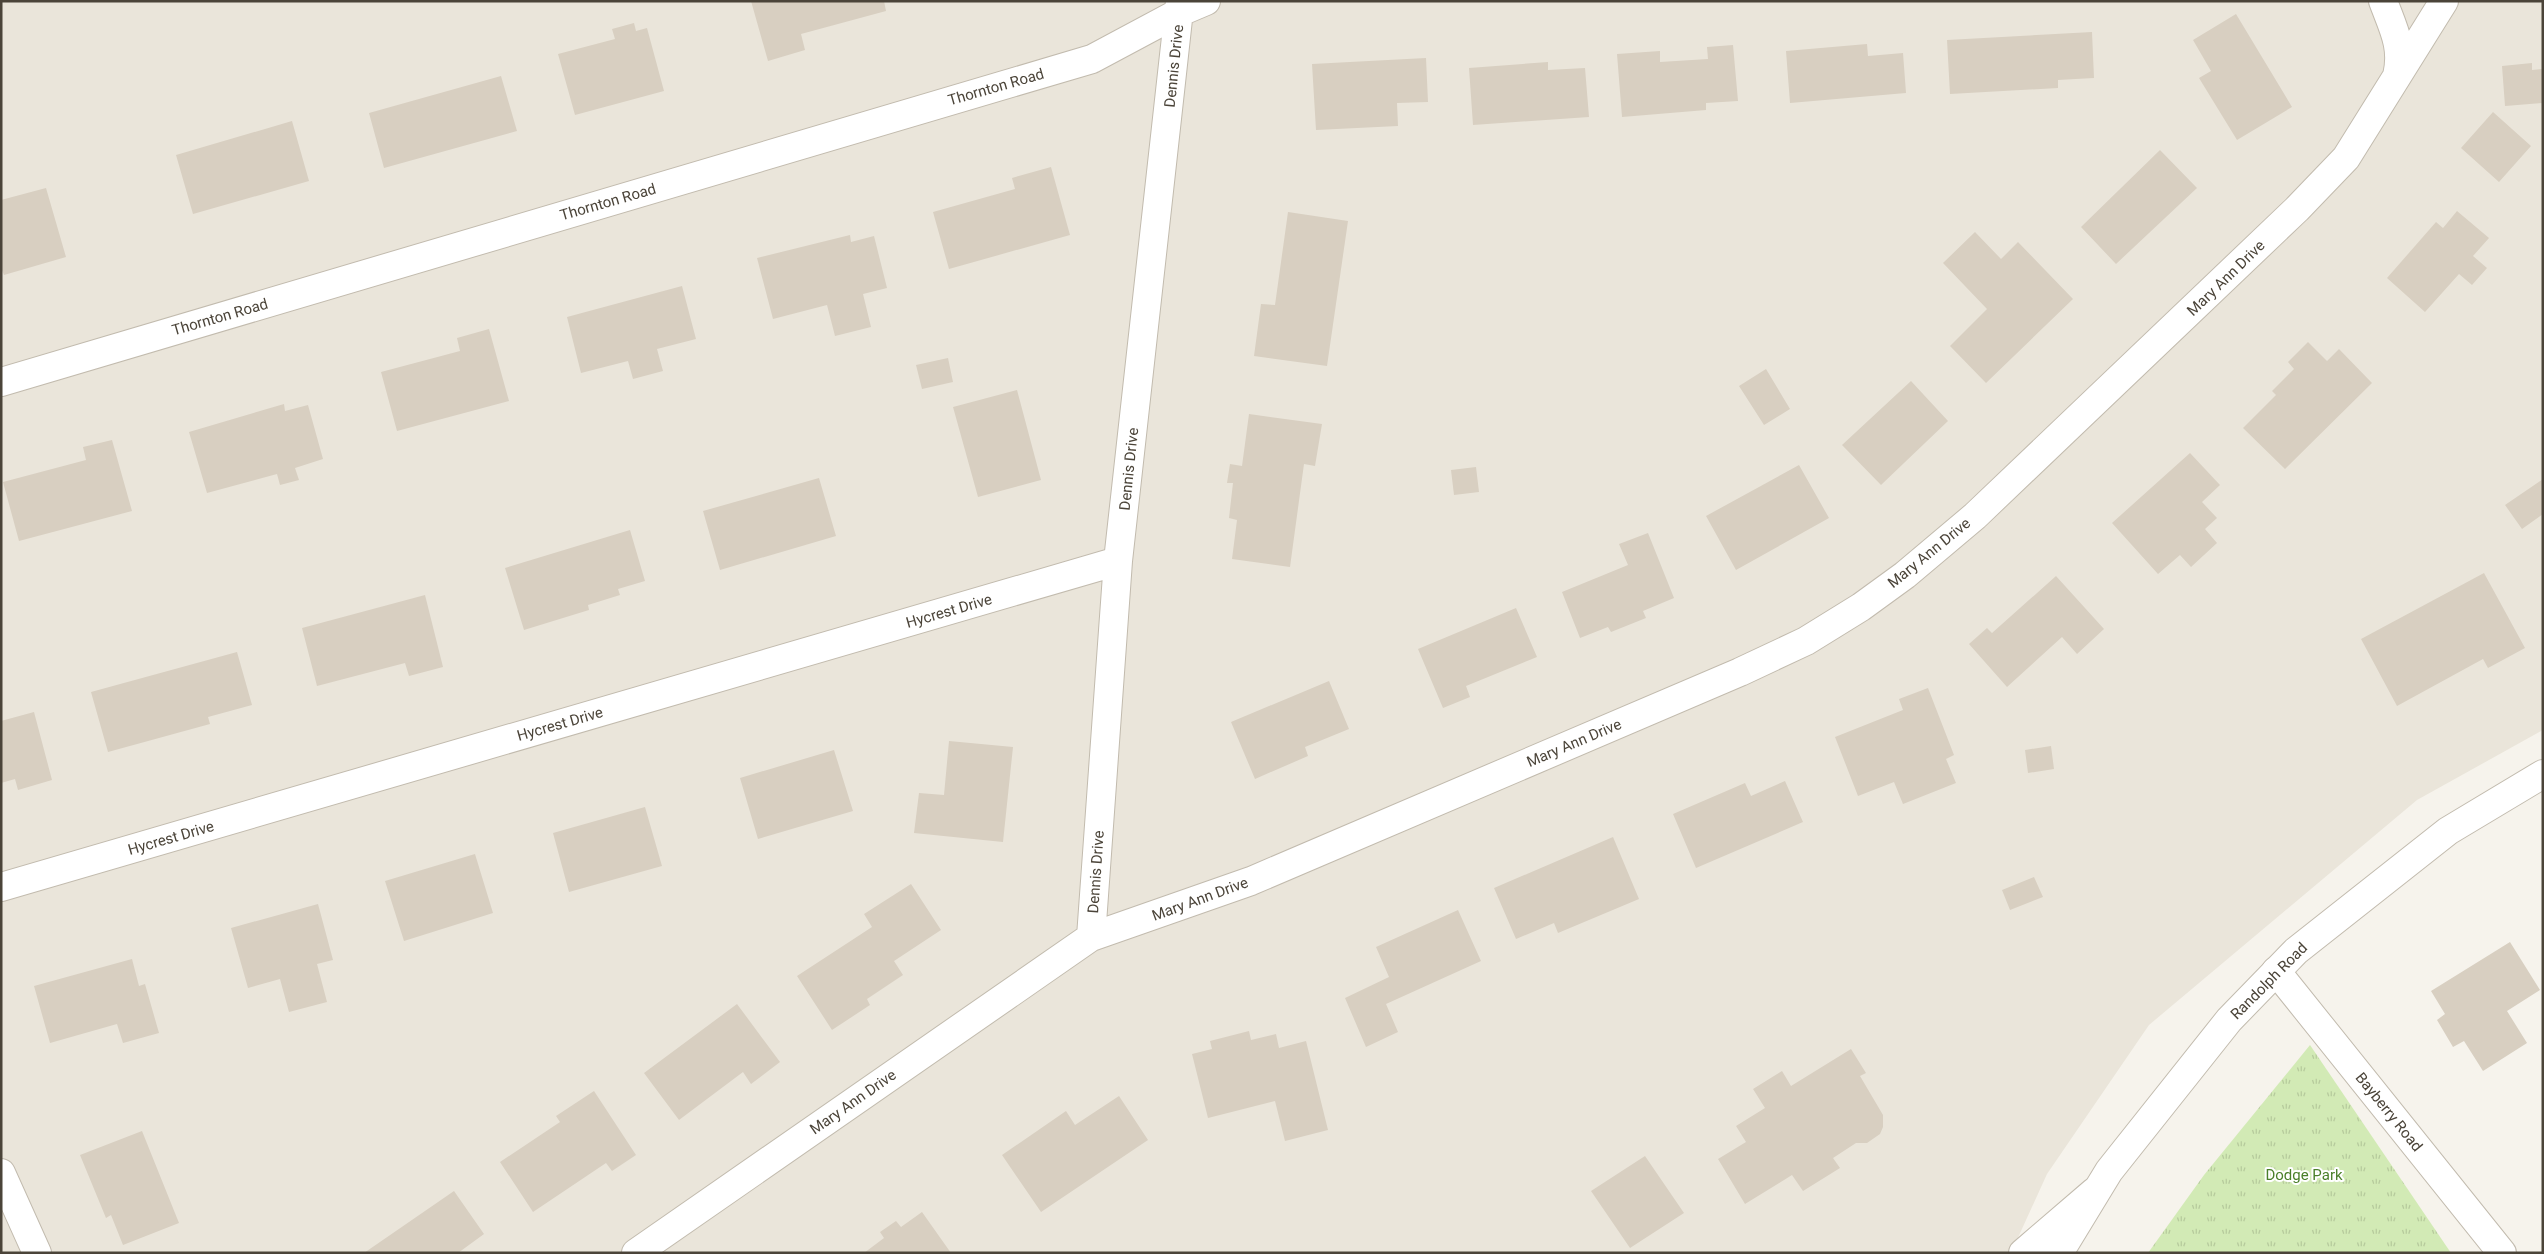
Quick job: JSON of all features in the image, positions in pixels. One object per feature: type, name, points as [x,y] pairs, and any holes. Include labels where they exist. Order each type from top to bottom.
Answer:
[{"type":"street","name":"Thornton Road","points":[[1,382],[1092,59],[1180,7],[1206,1]]},
{"type":"street","name":"Mary Ann Drive","points":[[2383,1],[2401,58],[2397,77]]},
{"type":"street","name":"Mary Ann Drive","points":[[636,1253],[1091,937],[1251,881],[1740,672],[1806,641],[1862,607],[1905,575],[1975,516],[2297,209],[2346,158],[2444,1]]},
{"type":"street","name":"Dennis Drive","points":[[1091,937],[1118,561],[1180,7]]},
{"type":"street","name":"Hycrest Drive","points":[[1,887],[1118,561]]},
{"type":"street","name":"Randolph Road","points":[[2059,1253],[2108,1171],[2229,1020],[2296,951],[2448,831],[2543,774]]},
{"type":"street","name":"Bayberry Road","points":[[2276,971],[2502,1253]]},
{"type":"street","points":[[1,1173],[37,1253]]},
{"type":"street","points":[[2023,1253],[2097,1190]]},
{"type":"shaded area","points":[[1,1],[2543,1],[2543,730],[2417,800],[2149,1025],[2047,1174],[2011,1253],[1,1253]]},
{"type":"green space","name":"Dodge Park","points":[[2310,1045],[2451,1253],[2148,1253],[2204,1175]]},
{"type":"building","points":[[751,1],[884,1],[886,11],[801,34],[805,50],[768,61]]},
{"type":"building","points":[[2236,14],[2292,107],[2237,140],[2199,78],[2211,71],[2193,40]]},
{"type":"building","points":[[634,23],[636,31],[647,28],[664,91],[575,115],[558,54],[615,39],[612,29]]},
{"type":"building","points":[[2092,32],[2094,78],[2058,80],[2058,88],[1950,94],[1947,40]]},
{"type":"building","points":[[1867,44],[1868,56],[1903,53],[1906,93],[1790,103],[1786,51]]},
{"type":"building","points":[[1733,45],[1738,101],[1706,103],[1706,110],[1622,117],[1617,54],[1660,51],[1660,62],[1708,59],[1707,47]]},
{"type":"building","points":[[1426,58],[1428,102],[1397,103],[1398,126],[1316,130],[1312,64]]},
{"type":"building","points":[[1548,62],[1548,70],[1585,68],[1589,117],[1473,125],[1469,68]]},
{"type":"building","points":[[2532,63],[2532,70],[2543,69],[2543,103],[2505,106],[2502,66]]},
{"type":"building","points":[[501,76],[517,131],[384,168],[369,113]]},
{"type":"building","points":[[2493,112],[2531,146],[2499,182],[2461,148]]},
{"type":"building","points":[[292,121],[309,181],[193,214],[176,155]]},
{"type":"building","points":[[2160,150],[2197,188],[2116,264],[2081,227]]},
{"type":"building","points":[[1051,167],[1070,235],[949,269],[933,212],[1015,189],[1012,178]]},
{"type":"building","points":[[46,188],[66,257],[4,275],[1,268],[1,200]]},
{"type":"building","points":[[2457,211],[2489,238],[2473,256],[2487,268],[2472,285],[2459,274],[2425,312],[2387,278],[2436,222],[2443,228]]},
{"type":"building","points":[[1288,212],[1348,221],[1327,366],[1254,356],[1261,304],[1275,305]]},
{"type":"building","points":[[1975,232],[2001,259],[2018,242],[2073,299],[1986,383],[1950,346],[1987,309],[1943,263]]},
{"type":"building","points":[[850,235],[851,242],[874,236],[887,288],[863,294],[871,327],[835,336],[827,305],[773,319],[757,258]]},
{"type":"building","points":[[682,286],[696,339],[657,349],[663,371],[633,379],[628,361],[581,373],[567,317]]},
{"type":"building","points":[[489,329],[509,401],[397,431],[381,372],[460,351],[457,338]]},
{"type":"building","points":[[2308,342],[2327,361],[2339,349],[2372,383],[2285,469],[2243,428],[2276,395],[2272,391],[2294,369],[2288,362]]},
{"type":"building","points":[[948,358],[953,382],[922,389],[916,365]]},
{"type":"building","points":[[1766,369],[1790,409],[1764,425],[1739,386]]},
{"type":"building","points":[[1911,381],[1948,421],[1881,485],[1842,445]]},
{"type":"building","points":[[1017,390],[1041,480],[978,497],[953,407]]},
{"type":"building","points":[[284,404],[285,411],[308,405],[323,459],[295,468],[299,480],[280,485],[277,474],[207,493],[189,432]]},
{"type":"building","points":[[1249,414],[1322,424],[1315,466],[1304,464],[1290,567],[1232,559],[1237,520],[1229,518],[1233,483],[1227,483],[1230,464],[1242,466]]},
{"type":"building","points":[[112,440],[132,511],[19,541],[3,482],[86,460],[83,447]]},
{"type":"building","points":[[2190,453],[2220,485],[2202,502],[2217,518],[2205,529],[2217,543],[2191,567],[2180,555],[2158,574],[2112,523]]},
{"type":"building","points":[[1799,465],[1829,518],[1736,570],[1706,516]]},
{"type":"building","points":[[1476,467],[1479,492],[1454,495],[1451,470]]},
{"type":"building","points":[[819,478],[836,536],[720,570],[703,511]]},
{"type":"building","points":[[2543,479],[2543,514],[2522,529],[2505,505]]},
{"type":"building","points":[[630,530],[645,581],[618,589],[620,595],[588,605],[589,610],[524,630],[505,568]]},
{"type":"building","points":[[1648,533],[1674,598],[1643,611],[1646,618],[1611,632],[1608,627],[1580,638],[1562,592],[1628,565],[1619,544]]},
{"type":"building","points":[[2484,573],[2525,648],[2488,668],[2483,659],[2397,706],[2361,639]]},
{"type":"building","points":[[2056,576],[2104,629],[2077,654],[2062,637],[2007,687],[1969,644],[1987,628],[1992,633]]},
{"type":"building","points":[[425,595],[443,667],[409,676],[405,663],[317,686],[302,628]]},
{"type":"building","points":[[1516,608],[1537,657],[1466,686],[1470,697],[1443,708],[1418,649]]},
{"type":"building","points":[[237,652],[252,705],[208,717],[210,724],[108,752],[91,692]]},
{"type":"building","points":[[1329,681],[1349,729],[1305,747],[1308,756],[1255,779],[1231,722]]},
{"type":"building","points":[[1928,688],[1954,755],[1946,759],[1956,783],[1903,804],[1894,782],[1858,796],[1835,737],[1903,710],[1899,699]]},
{"type":"building","points":[[34,712],[52,780],[18,790],[15,779],[1,783],[1,721]]},
{"type":"building","points":[[949,741],[1013,747],[1003,842],[914,833],[919,793],[944,795]]},
{"type":"building","points":[[2051,746],[2054,769],[2028,773],[2025,750]]},
{"type":"building","points":[[834,750],[853,811],[758,839],[740,778]]},
{"type":"building","points":[[1785,781],[1803,822],[1696,868],[1673,814],[1745,783],[1751,796]]},
{"type":"building","points":[[645,807],[662,866],[569,892],[553,833]]},
{"type":"building","points":[[1613,837],[1639,899],[1558,933],[1554,923],[1516,939],[1494,888]]},
{"type":"building","points":[[475,854],[493,913],[404,941],[385,881]]},
{"type":"building","points":[[2034,877],[2043,897],[2010,910],[2002,890]]},
{"type":"building","points":[[911,884],[941,930],[894,961],[903,975],[867,999],[870,1005],[832,1030],[797,976],[872,927],[864,914]]},
{"type":"building","points":[[318,904],[333,960],[317,964],[327,1002],[289,1012],[280,979],[248,988],[231,928]]},
{"type":"building","points":[[1458,910],[1481,961],[1386,1004],[1398,1032],[1366,1047],[1345,998],[1389,977],[1376,947]]},
{"type":"building","points":[[2510,942],[2540,990],[2507,1011],[2527,1043],[2483,1071],[2464,1041],[2453,1047],[2437,1020],[2445,1014],[2431,991]]},
{"type":"building","points":[[132,959],[139,986],[145,984],[159,1033],[123,1043],[117,1024],[50,1043],[34,986]]},
{"type":"building","points":[[737,1004],[780,1062],[751,1084],[743,1072],[679,1120],[644,1073]]},
{"type":"building","points":[[1249,1031],[1251,1040],[1276,1034],[1279,1048],[1306,1041],[1328,1130],[1285,1141],[1275,1101],[1208,1118],[1192,1054],[1212,1049],[1210,1041]]},
{"type":"building","points":[[1851,1049],[1866,1073],[1860,1076],[1883,1115],[1883,1127],[1880,1134],[1867,1143],[1856,1143],[1833,1158],[1840,1168],[1803,1191],[1792,1175],[1745,1204],[1718,1159],[1746,1142],[1736,1126],[1765,1108],[1753,1089],[1782,1071],[1791,1086]]},
{"type":"building","points":[[594,1091],[636,1155],[612,1171],[606,1163],[533,1212],[500,1162],[560,1122],[556,1116]]},
{"type":"building","points":[[1119,1096],[1148,1140],[1041,1212],[1002,1155],[1066,1111],[1075,1125]]},
{"type":"building","points":[[142,1131],[179,1223],[123,1245],[111,1215],[106,1218],[80,1155]]},
{"type":"building","points":[[1645,1156],[1684,1213],[1630,1248],[1591,1191]]},
{"type":"building","points":[[454,1191],[484,1234],[458,1253],[364,1253]]},
{"type":"building","points":[[922,1212],[951,1253],[864,1253],[884,1238],[880,1232],[896,1221],[901,1227]]}]
